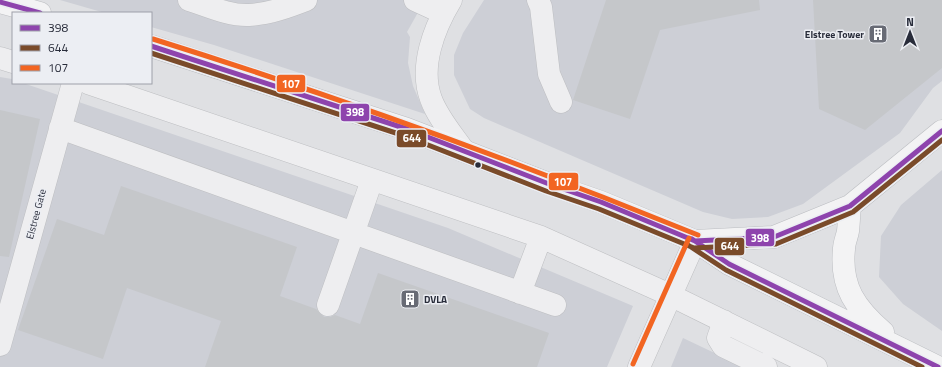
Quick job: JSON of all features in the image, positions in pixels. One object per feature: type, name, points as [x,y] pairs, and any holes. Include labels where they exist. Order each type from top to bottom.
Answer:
[{"type":"main road","points":[[0,2],[36,12]]},
{"type":"main road","points":[[152,46],[434,140],[549,184],[601,202],[695,241],[729,264],[938,367]]},
{"type":"main road","points":[[695,241],[774,237],[850,206],[942,131]]},
{"type":"main road","points":[[850,206],[848,230],[844,250],[848,290],[855,304],[869,320],[906,350]]},
{"type":"street","points":[[189,0],[227,12],[248,15],[272,11],[306,0]]},
{"type":"street","points":[[415,0],[447,6],[433,39],[428,59],[428,78],[431,99],[442,120],[464,151]]},
{"type":"street","points":[[538,0],[541,7],[549,74],[561,102]]},
{"type":"street","points":[[0,58],[12,62]]},
{"type":"street","name":"Elstree Gate","points":[[0,345],[73,84]]},
{"type":"street","points":[[91,84],[541,237],[670,295],[816,367]]},
{"type":"street","points":[[60,128],[555,305]]},
{"type":"street","points":[[328,305],[372,180]]},
{"type":"street","points":[[520,293],[541,237]]},
{"type":"street","points":[[639,367],[695,241]]},
{"type":"street","points":[[724,321],[718,338],[723,346],[766,367]]},
{"type":"shaded area","points":[[60,0],[425,0],[407,32],[410,37],[408,63],[413,86],[425,114],[214,45],[152,27],[152,12],[102,12]]},
{"type":"shaded area","points":[[484,0],[942,0],[942,81],[933,88],[900,133],[803,204],[768,217],[732,219],[703,212],[484,118],[470,109],[454,75],[454,55],[463,33]]},
{"type":"shaded area","points":[[0,77],[12,79],[12,84],[26,84],[448,228],[633,306],[607,367],[0,367]]},
{"type":"shaded area","points":[[942,170],[942,331],[903,304],[879,277],[881,236],[901,205]]},
{"type":"shaded area","points":[[683,338],[744,367],[671,367]]},
{"type":"building","points":[[606,0],[759,0],[760,10],[660,30],[630,119],[573,100]]},
{"type":"building","name":"Elstree Tower","points":[[813,0],[942,0],[942,68],[865,130],[819,109]]},
{"type":"building","points":[[0,110],[40,119],[9,257],[0,256]]},
{"type":"building","points":[[121,186],[297,247],[280,296],[316,309],[324,317],[335,315],[360,324],[378,273],[549,333],[537,367],[205,367],[221,321],[127,288],[103,359],[18,330],[57,219],[104,235]]},
{"type":"transit line","name":"398","points":[[0,2],[36,12]]},
{"type":"transit line","name":"107","points":[[153,39],[428,131],[698,235]]},
{"type":"transit line","name":"398","points":[[152,46],[407,129],[549,184],[601,202],[695,241],[774,237],[850,206],[942,131]]},
{"type":"transit line","name":"644","points":[[152,53],[405,136],[546,191],[599,209],[694,248],[776,244],[853,212],[942,140]]},
{"type":"transit line","name":"107","points":[[633,364],[689,238]]},
{"type":"transit line","name":"398","points":[[692,239],[729,264],[938,367]]},
{"type":"transit line","name":"644","points":[[688,245],[726,270],[922,367]]},
{"type":"place","name":"Elstree Tower","points":[[878,34]]},
{"type":"place","name":"DVLA","points":[[410,299]]}]
